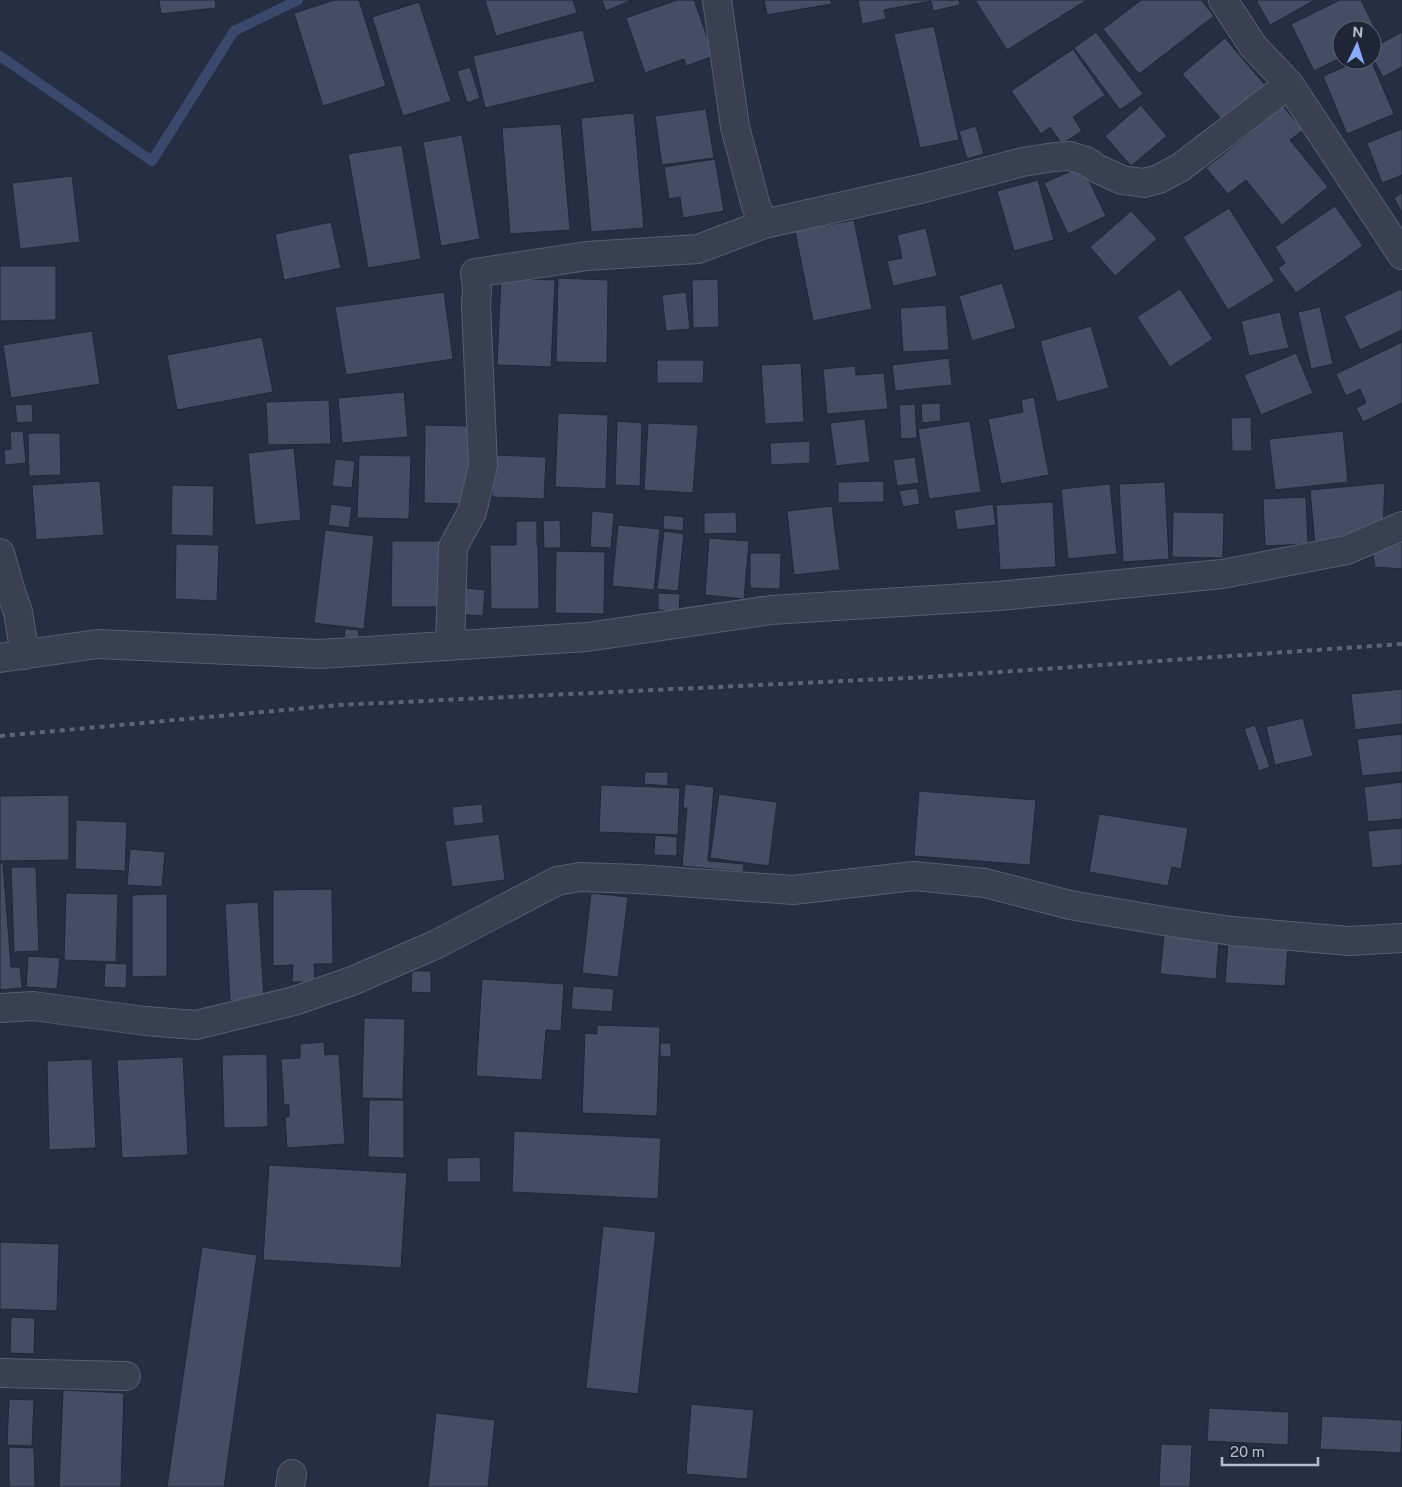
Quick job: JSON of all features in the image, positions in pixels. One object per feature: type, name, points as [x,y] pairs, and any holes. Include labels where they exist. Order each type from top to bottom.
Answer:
[{"type":"street","points":[[718,0],[734,127],[756,206],[764,224]]},
{"type":"street","points":[[1223,0],[1253,46],[1289,84],[1402,255]]},
{"type":"street","points":[[450,646],[452,547],[472,512],[483,466],[475,273],[587,256],[698,249],[764,224],[924,188],[1023,162],[1054,157],[1070,156],[1086,161],[1122,180],[1144,183],[1159,179],[1181,167],[1289,84]]},
{"type":"street","points":[[0,553],[18,612],[13,657],[97,644],[320,654],[587,637],[771,610],[1000,596],[1222,574],[1347,550],[1402,526]]},
{"type":"street","points":[[0,1008],[33,1006],[145,1021],[196,1025],[294,1001],[352,981],[437,944],[557,881],[580,877],[638,879],[793,890],[914,876],[985,883],[1070,905],[1164,922],[1232,931],[1349,941],[1402,938]]},
{"type":"street","points":[[0,1373],[126,1376]]},
{"type":"building","points":[[159,0],[215,0],[216,8],[161,14]]},
{"type":"building","points":[[335,0],[359,0],[386,86],[323,106],[294,13]]},
{"type":"building","points":[[485,0],[573,0],[577,13],[496,36]]},
{"type":"building","points":[[602,0],[632,0],[606,11]]},
{"type":"building","points":[[677,0],[694,0],[714,56],[686,66],[684,59],[645,73],[626,18]]},
{"type":"building","points":[[764,0],[831,0],[832,4],[767,15]]},
{"type":"building","points":[[858,0],[959,0],[960,5],[933,11],[931,1],[884,10],[886,19],[862,24]]},
{"type":"building","points":[[975,0],[1087,0],[1007,50]]},
{"type":"building","points":[[1141,0],[1201,0],[1214,16],[1139,74],[1103,29]]},
{"type":"building","points":[[1256,0],[1315,0],[1270,25]]},
{"type":"building","points":[[1340,0],[1361,0],[1371,20],[1332,20],[1332,62],[1314,71],[1291,24]]},
{"type":"building","points":[[419,2],[451,101],[403,116],[372,17]]},
{"type":"building","points":[[934,26],[959,140],[920,148],[894,34]]},
{"type":"building","points":[[583,30],[595,82],[485,108],[473,56]]},
{"type":"building","points":[[1096,32],[1143,94],[1120,110],[1074,48]]},
{"type":"building","points":[[1402,32],[1402,67],[1383,77],[1379,70],[1382,70],[1382,43]]},
{"type":"building","points":[[1225,38],[1265,85],[1223,121],[1182,74]]},
{"type":"building","points":[[1073,49],[1105,95],[1073,117],[1082,131],[1062,144],[1050,127],[1041,134],[1011,91]]},
{"type":"building","points":[[470,67],[480,98],[467,103],[457,71]]},
{"type":"building","points":[[1337,70],[1375,70],[1394,114],[1347,134],[1323,76]]},
{"type":"building","points":[[1141,105],[1167,136],[1131,166],[1105,136]]},
{"type":"building","points":[[1283,106],[1303,130],[1290,140],[1328,187],[1282,225],[1246,180],[1228,194],[1206,168]]},
{"type":"building","points":[[706,109],[714,158],[662,165],[655,116]]},
{"type":"building","points":[[634,113],[644,228],[591,232],[581,118]]},
{"type":"building","points":[[561,124],[570,230],[510,234],[502,128]]},
{"type":"building","points":[[976,126],[984,154],[967,159],[959,131]]},
{"type":"building","points":[[1402,129],[1402,175],[1382,183],[1367,143]]},
{"type":"building","points":[[462,135],[480,239],[441,246],[423,142]]},
{"type":"building","points":[[402,145],[421,259],[368,268],[348,154]]},
{"type":"building","points":[[715,159],[724,211],[683,218],[680,197],[669,199],[664,167]]},
{"type":"building","points":[[1082,166],[1106,216],[1068,234],[1044,183]]},
{"type":"building","points":[[72,176],[80,242],[20,249],[12,183]]},
{"type":"building","points":[[1038,180],[1054,240],[1014,251],[997,191]]},
{"type":"building","points":[[1402,193],[1402,213],[1394,198]]},
{"type":"building","points":[[1335,206],[1363,246],[1296,293],[1278,268],[1285,263],[1275,247]]},
{"type":"building","points":[[1229,208],[1275,281],[1228,310],[1183,237]]},
{"type":"building","points":[[1131,211],[1157,239],[1115,276],[1090,247]]},
{"type":"building","points":[[854,220],[872,309],[813,321],[795,231]]},
{"type":"building","points":[[331,222],[341,268],[284,280],[275,234]]},
{"type":"building","points":[[926,228],[937,276],[893,286],[887,261],[902,258],[897,235]]},
{"type":"building","points":[[0,266],[56,266],[56,320],[0,321]]},
{"type":"building","points":[[501,278],[555,280],[551,367],[497,365]]},
{"type":"building","points":[[558,278],[608,280],[607,363],[556,362]]},
{"type":"building","points":[[718,279],[719,327],[693,328],[692,280]]},
{"type":"building","points":[[1002,283],[1016,328],[972,341],[959,296]]},
{"type":"building","points":[[1180,289],[1213,339],[1170,367],[1137,317]]},
{"type":"building","points":[[1401,289],[1402,330],[1360,350],[1344,316]]},
{"type":"building","points":[[444,292],[453,359],[346,375],[335,307]]},
{"type":"building","points":[[686,292],[690,329],[666,331],[662,295]]},
{"type":"building","points":[[946,305],[949,350],[903,352],[900,308]]},
{"type":"building","points":[[1320,307],[1333,364],[1311,369],[1298,312]]},
{"type":"building","points":[[1280,312],[1289,348],[1249,356],[1241,321]]},
{"type":"building","points":[[1091,326],[1109,388],[1057,402],[1040,341]]},
{"type":"building","points":[[92,331],[100,384],[11,398],[3,345]]},
{"type":"building","points":[[262,337],[273,392],[177,410],[167,355]]},
{"type":"building","points":[[1402,342],[1402,403],[1363,422],[1356,408],[1366,403],[1360,389],[1346,396],[1336,374]]},
{"type":"building","points":[[1296,353],[1313,393],[1261,415],[1244,375]]},
{"type":"building","points":[[949,358],[952,385],[895,391],[892,365]]},
{"type":"building","points":[[657,360],[704,360],[703,383],[657,383]]},
{"type":"building","points":[[801,363],[804,422],[765,424],[761,365]]},
{"type":"building","points":[[855,366],[856,375],[884,373],[888,409],[827,414],[823,369]]},
{"type":"building","points":[[404,392],[408,437],[342,443],[338,398]]},
{"type":"building","points":[[1034,397],[1049,475],[1001,484],[988,419],[1023,412],[1021,400]]},
{"type":"building","points":[[329,400],[331,444],[268,445],[266,402]]},
{"type":"building","points":[[940,403],[941,421],[922,423],[921,404]]},
{"type":"building","points":[[32,404],[33,422],[17,423],[15,405]]},
{"type":"building","points":[[915,404],[917,438],[901,439],[899,405]]},
{"type":"building","points":[[558,413],[608,415],[606,489],[555,487]]},
{"type":"building","points":[[1251,417],[1252,451],[1232,451],[1231,418]]},
{"type":"building","points":[[865,419],[870,462],[836,466],[830,423]]},
{"type":"building","points":[[617,421],[642,423],[640,486],[615,485]]},
{"type":"building","points":[[970,421],[981,492],[929,499],[918,429]]},
{"type":"building","points":[[648,423],[698,425],[693,493],[644,490]]},
{"type":"building","points":[[425,425],[471,426],[471,504],[424,503]]},
{"type":"building","points":[[23,431],[26,463],[5,465],[4,450],[11,449],[10,432]]},
{"type":"building","points":[[1343,431],[1348,482],[1275,490],[1269,439]]},
{"type":"building","points":[[28,433],[60,433],[61,475],[29,476]]},
{"type":"building","points":[[810,441],[810,463],[771,465],[770,443]]},
{"type":"building","points":[[294,448],[301,520],[255,525],[248,453]]},
{"type":"building","points":[[359,455],[411,456],[409,519],[357,518]]},
{"type":"building","points":[[494,455],[546,457],[544,499],[492,497]]},
{"type":"building","points":[[915,457],[919,483],[897,486],[893,460]]},
{"type":"building","points":[[335,459],[355,461],[352,488],[332,486]]},
{"type":"building","points":[[100,481],[104,535],[36,540],[32,485]]},
{"type":"building","points":[[884,481],[884,502],[838,503],[838,482]]},
{"type":"building","points":[[1165,482],[1169,559],[1123,562],[1119,484]]},
{"type":"building","points":[[1385,483],[1383,527],[1315,545],[1310,490]]},
{"type":"building","points":[[1110,484],[1117,554],[1068,559],[1061,489]]},
{"type":"building","points":[[172,485],[214,486],[213,536],[171,535]]},
{"type":"building","points":[[917,488],[920,504],[903,507],[899,491]]},
{"type":"building","points":[[1306,497],[1308,544],[1265,546],[1263,499]]},
{"type":"building","points":[[1053,502],[1056,567],[1000,570],[996,505]]},
{"type":"building","points":[[331,504],[352,507],[349,528],[328,525]]},
{"type":"building","points":[[993,504],[996,525],[957,530],[954,510]]},
{"type":"building","points":[[832,506],[840,570],[794,575],[787,511]]},
{"type":"building","points":[[592,511],[614,513],[611,548],[590,547]]},
{"type":"building","points":[[736,512],[737,533],[704,534],[704,513]]},
{"type":"building","points":[[1173,512],[1224,513],[1223,558],[1172,557]]},
{"type":"building","points":[[664,515],[684,517],[683,531],[663,529]]},
{"type":"building","points":[[560,520],[561,548],[544,548],[543,521]]},
{"type":"building","points":[[516,521],[537,521],[539,609],[491,609],[490,545],[516,545]]},
{"type":"building","points":[[618,525],[660,529],[654,590],[612,586]]},
{"type":"building","points":[[325,530],[374,536],[364,629],[314,623]]},
{"type":"building","points":[[664,531],[684,534],[678,591],[657,589]]},
{"type":"building","points":[[1402,536],[1402,569],[1375,567],[1372,547]]},
{"type":"building","points":[[709,538],[749,541],[744,599],[705,595]]},
{"type":"building","points":[[392,541],[444,541],[445,607],[391,607]]},
{"type":"building","points":[[176,544],[219,545],[217,601],[175,599]]},
{"type":"building","points":[[556,551],[605,552],[604,614],[555,613]]},
{"type":"building","points":[[750,553],[781,553],[780,589],[750,588]]},
{"type":"building","points":[[456,587],[485,590],[483,616],[454,614]]},
{"type":"building","points":[[658,593],[680,594],[679,611],[658,610]]},
{"type":"building","points":[[345,629],[359,630],[358,638],[344,637]]},
{"type":"building","points":[[1402,689],[1402,724],[1355,730],[1351,694]]},
{"type":"building","points":[[1303,718],[1313,756],[1275,765],[1266,727]]},
{"type":"building","points":[[1255,725],[1270,767],[1259,771],[1244,729]]},
{"type":"building","points":[[1402,734],[1402,772],[1362,776],[1357,739]]},
{"type":"building","points":[[645,772],[668,772],[668,786],[644,784]]},
{"type":"building","points":[[1402,782],[1402,819],[1368,822],[1364,787]]},
{"type":"building","points":[[685,784],[714,787],[708,861],[744,864],[743,872],[682,866],[687,808],[683,808]]},
{"type":"building","points":[[601,785],[680,788],[678,835],[599,832]]},
{"type":"building","points":[[919,791],[1036,800],[1030,865],[914,856]]},
{"type":"building","points":[[719,794],[777,802],[769,866],[710,858]]},
{"type":"building","points":[[69,795],[69,860],[0,861],[0,796]]},
{"type":"building","points":[[482,804],[484,823],[454,826],[452,807]]},
{"type":"building","points":[[1099,814],[1188,828],[1181,869],[1172,867],[1168,886],[1089,872]]},
{"type":"building","points":[[76,820],[127,822],[125,871],[75,869]]},
{"type":"building","points":[[1402,828],[1402,865],[1372,868],[1368,831]]},
{"type":"building","points":[[499,834],[505,880],[452,887],[445,841]]},
{"type":"building","points":[[655,835],[677,837],[677,856],[654,855]]},
{"type":"building","points":[[130,849],[165,852],[162,887],[127,885]]},
{"type":"building","points":[[0,863],[3,863],[11,967],[20,967],[22,988],[0,990]]},
{"type":"building","points":[[11,867],[36,867],[39,951],[14,952]]},
{"type":"building","points":[[332,889],[333,964],[314,964],[315,982],[292,982],[293,965],[273,966],[273,890]]},
{"type":"building","points":[[66,893],[118,894],[116,962],[64,960]]},
{"type":"building","points":[[591,893],[628,897],[618,977],[582,973]]},
{"type":"building","points":[[167,894],[167,976],[132,977],[132,895]]},
{"type":"building","points":[[258,902],[264,999],[230,1001],[225,904]]},
{"type":"building","points":[[1164,935],[1219,941],[1216,979],[1160,974]]},
{"type":"building","points":[[1228,942],[1288,946],[1285,986],[1225,983]]},
{"type":"building","points":[[28,956],[60,958],[57,989],[26,987]]},
{"type":"building","points":[[105,963],[127,964],[126,988],[104,987]]},
{"type":"building","points":[[412,971],[431,971],[431,993],[411,992]]},
{"type":"building","points":[[482,979],[564,984],[561,1031],[546,1030],[542,1080],[476,1076]]},
{"type":"building","points":[[573,986],[614,989],[612,1012],[571,1009]]},
{"type":"building","points":[[364,1018],[405,1019],[403,1099],[362,1098]]},
{"type":"building","points":[[597,1025],[660,1027],[657,1116],[582,1113],[585,1033],[597,1034]]},
{"type":"building","points":[[324,1042],[325,1055],[339,1054],[345,1144],[287,1148],[285,1117],[289,1117],[289,1105],[284,1105],[281,1059],[300,1058],[300,1044]]},
{"type":"building","points":[[660,1043],[671,1043],[671,1057],[660,1056]]},
{"type":"building","points":[[267,1054],[268,1127],[224,1128],[222,1055]]},
{"type":"building","points":[[183,1057],[188,1155],[122,1158],[117,1060]]},
{"type":"building","points":[[92,1059],[96,1148],[49,1150],[47,1061]]},
{"type":"building","points":[[369,1100],[404,1100],[404,1158],[368,1157]]},
{"type":"building","points":[[514,1131],[661,1138],[658,1199],[512,1192]]},
{"type":"building","points":[[480,1157],[481,1182],[447,1182],[447,1158]]},
{"type":"building","points":[[269,1165],[407,1173],[401,1268],[263,1260]]},
{"type":"building","points":[[603,1226],[656,1232],[638,1394],[586,1388]]},
{"type":"building","points":[[0,1242],[59,1244],[57,1311],[0,1309]]},
{"type":"building","points":[[202,1247],[257,1255],[224,1487],[167,1487]]},
{"type":"building","points":[[11,1317],[35,1318],[34,1354],[10,1353]]},
{"type":"building","points":[[63,1390],[124,1393],[121,1487],[59,1487]]},
{"type":"building","points":[[9,1399],[34,1400],[32,1446],[7,1445]]},
{"type":"building","points":[[691,1404],[754,1410],[747,1479],[686,1474]]},
{"type":"building","points":[[1209,1408],[1289,1412],[1288,1445],[1207,1441]]},
{"type":"building","points":[[436,1413],[495,1420],[488,1487],[428,1487]]},
{"type":"building","points":[[1322,1416],[1402,1420],[1401,1453],[1320,1449]]},
{"type":"building","points":[[1161,1444],[1192,1445],[1190,1487],[1159,1487]]},
{"type":"building","points":[[9,1447],[34,1448],[35,1487],[9,1487]]},
{"type":"waterway","points":[[0,56],[152,161],[234,31],[298,0]]},
{"type":"railway","points":[[0,736],[339,705],[928,677],[1402,644]]}]
